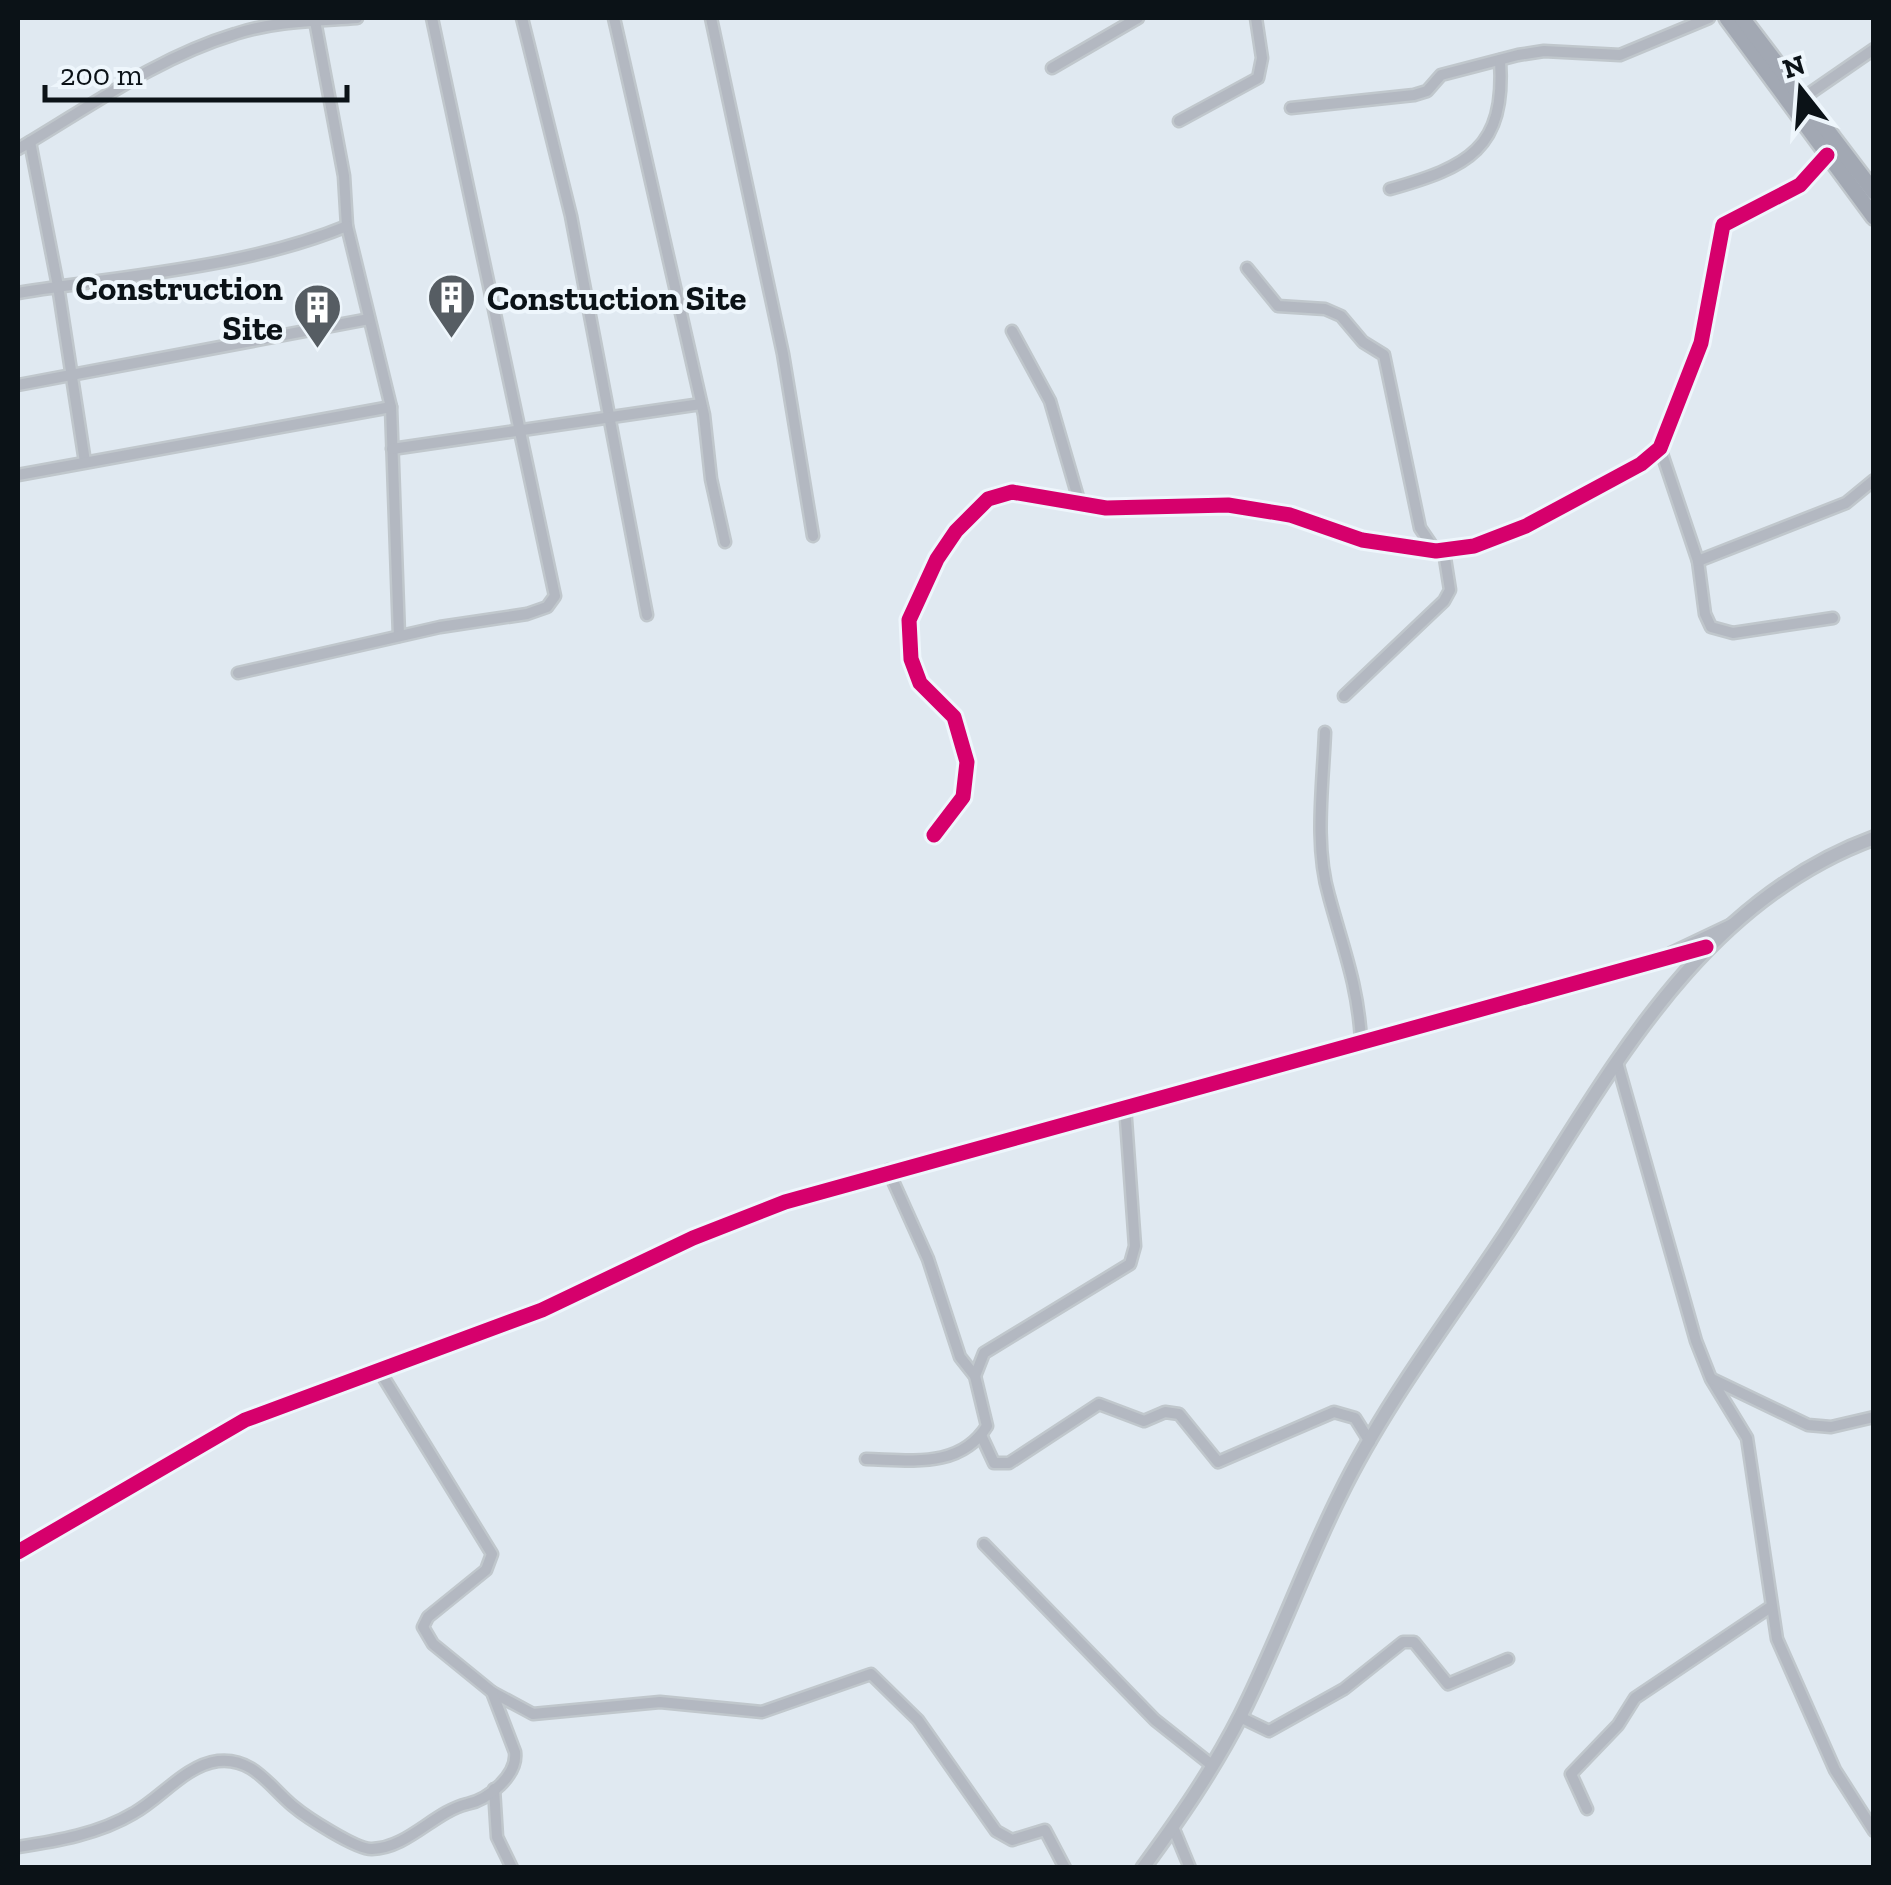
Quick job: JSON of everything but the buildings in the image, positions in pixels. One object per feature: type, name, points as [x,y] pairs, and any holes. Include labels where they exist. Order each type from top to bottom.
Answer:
[{"type":"main road","points":[[1727,18],[1874,216]]},
{"type":"main road","points":[[1742,18],[1874,192]]},
{"type":"street","points":[[18,149],[185,53],[238,32],[357,18]]},
{"type":"street","points":[[238,673],[399,636],[526,614],[547,607],[555,596],[432,18]]},
{"type":"street","points":[[522,18],[571,216],[647,615]]},
{"type":"street","points":[[614,18],[701,404],[710,479],[725,542]]},
{"type":"street","points":[[711,18],[783,354],[813,536]]},
{"type":"street","points":[[1052,68],[1138,18]]},
{"type":"street","points":[[1179,121],[1258,78],[1262,58],[1256,18]]},
{"type":"street","points":[[1291,108],[1414,95],[1427,92],[1440,76],[1544,51],[1620,56],[1710,18]]},
{"type":"street","points":[[315,21],[344,176],[347,226],[391,407],[399,636]]},
{"type":"street","points":[[1802,98],[1874,49]]},
{"type":"street","points":[[1390,189],[1440,175],[1473,154],[1499,118],[1500,60]]},
{"type":"street","points":[[30,142],[58,286],[85,462]]},
{"type":"street","points":[[934,835],[963,798],[968,762],[954,718],[924,688],[911,659],[908,635],[912,610],[956,531],[988,499],[1012,492],[1106,508],[1228,505],[1290,515],[1362,540],[1440,551],[1526,526],[1641,464],[1660,448],[1701,343],[1724,225],[1800,184],[1828,155]]},
{"type":"street","points":[[18,293],[283,248],[347,226]]},
{"type":"street","points":[[1246,268],[1278,306],[1325,309],[1340,316],[1363,342],[1384,354],[1420,528],[1440,551],[1450,590],[1444,601],[1344,696]]},
{"type":"street","points":[[18,385],[369,319]]},
{"type":"street","points":[[1012,331],[1050,401],[1080,504]]},
{"type":"street","points":[[392,449],[701,404]]},
{"type":"street","points":[[18,475],[391,407]]},
{"type":"street","points":[[1660,448],[1698,561],[1704,614],[1717,630],[1732,632],[1834,618]]},
{"type":"street","points":[[1698,561],[1846,502],[1874,480]]},
{"type":"street","points":[[1325,732],[1324,856],[1329,896],[1358,994],[1361,1040]]},
{"type":"street","points":[[1142,1868],[1213,1766],[1240,1716],[1340,1494],[1370,1442],[1618,1062],[1706,947],[1789,881],[1874,838]]},
{"type":"street","points":[[1666,956],[1734,923]]},
{"type":"street","points":[[18,1552],[232,1426],[542,1310],[731,1222],[888,1170],[1706,947]]},
{"type":"street","points":[[1618,1062],[1711,1378],[1748,1438],[1769,1608],[1792,1680],[1835,1770],[1874,1831]]},
{"type":"street","points":[[974,1376],[984,1354],[1130,1264],[1135,1246],[1125,1106]]},
{"type":"street","points":[[866,1458],[953,1457],[981,1435],[986,1416],[974,1376],[960,1357],[928,1259],[888,1170]]},
{"type":"street","points":[[379,1370],[492,1554],[486,1570],[428,1616],[423,1627],[433,1644],[492,1692],[533,1714],[660,1702],[762,1712],[871,1674],[914,1715],[1000,1835],[1012,1840],[1045,1830],[1065,1868]]},
{"type":"street","points":[[1711,1378],[1808,1425],[1831,1427],[1874,1417]]},
{"type":"street","points":[[981,1435],[994,1463],[1009,1463],[1099,1404],[1144,1421],[1165,1412],[1179,1414],[1218,1462],[1334,1412],[1355,1418],[1370,1442]]},
{"type":"street","points":[[984,1544],[1156,1720],[1213,1766]]},
{"type":"street","points":[[1587,1809],[1571,1774],[1618,1725],[1636,1698],[1769,1608]]},
{"type":"street","points":[[1240,1716],[1269,1731],[1344,1689],[1403,1642],[1414,1642],[1421,1648],[1448,1684],[1508,1659]]},
{"type":"street","points":[[18,1848],[114,1824],[196,1768],[217,1761],[238,1762],[257,1772],[296,1808],[366,1849],[395,1843],[438,1820],[445,1810],[476,1802],[494,1790],[516,1756],[492,1692]]},
{"type":"street","points":[[494,1790],[497,1837],[512,1868]]},
{"type":"street","points":[[1173,1827],[1190,1868]]},
{"type":"cycle path","points":[[934,835],[963,797],[967,762],[954,717],[920,683],[911,659],[909,620],[937,559],[956,531],[988,499],[1012,492],[1106,508],[1228,505],[1290,515],[1362,540],[1436,551],[1474,546],[1526,526],[1641,464],[1660,448],[1701,343],[1723,225],[1800,185],[1827,155]]},
{"type":"cycle path","points":[[18,1552],[245,1420],[542,1310],[693,1238],[785,1202],[1706,947]]},
{"type":"place","name":"Constuction Site","points":[[452,340]]},
{"type":"place","name":"Construction Site","points":[[318,350]]}]
